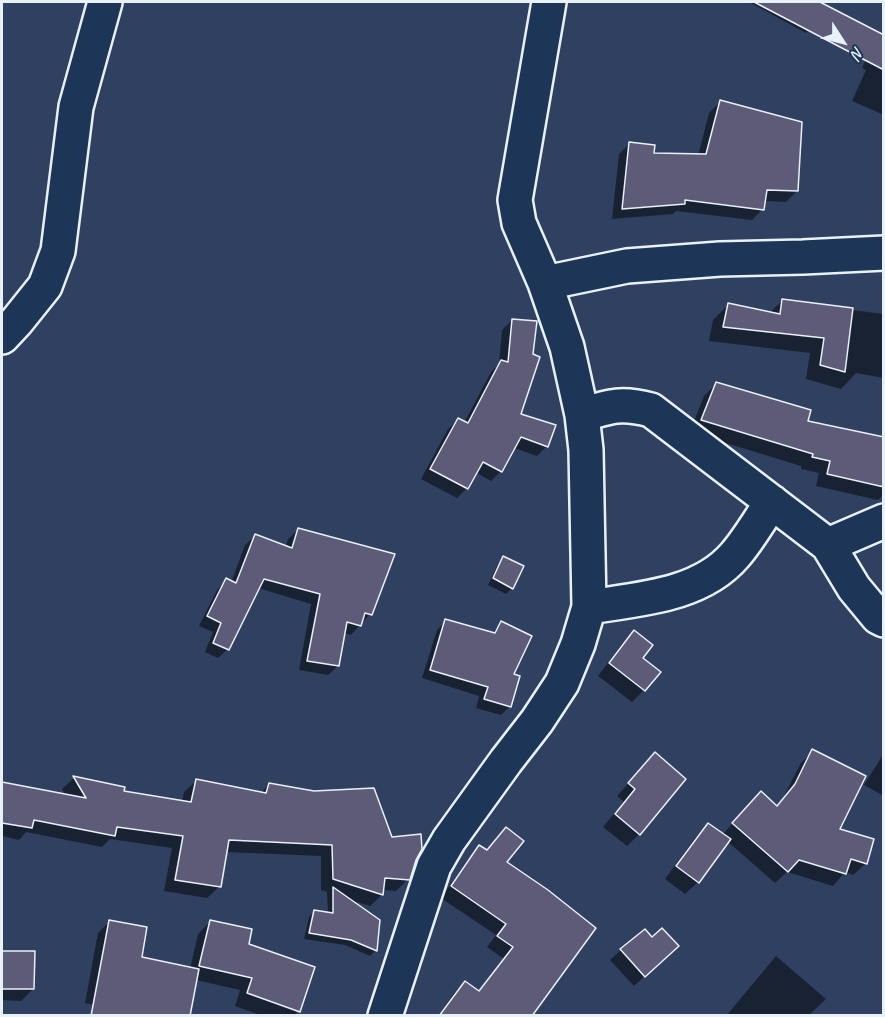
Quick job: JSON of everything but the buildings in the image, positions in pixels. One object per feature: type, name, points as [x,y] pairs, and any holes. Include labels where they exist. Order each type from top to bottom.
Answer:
[{"type":"street","points":[[2,337],[45,286],[58,251],[76,107],[105,2]]},
{"type":"street","points":[[385,1016],[434,866],[449,840],[537,721],[562,683],[578,644],[589,607],[586,450],[582,415],[567,346],[545,283],[519,223],[515,200],[549,2]]},
{"type":"street","points":[[545,283],[627,266],[720,259],[884,253]]},
{"type":"street","points":[[582,415],[612,406],[634,405],[651,410],[828,544],[854,588],[878,617],[884,620]]},
{"type":"street","points":[[589,607],[665,593],[686,588],[707,579],[734,556],[772,502]]},
{"type":"street","points":[[828,544],[884,521]]}]
